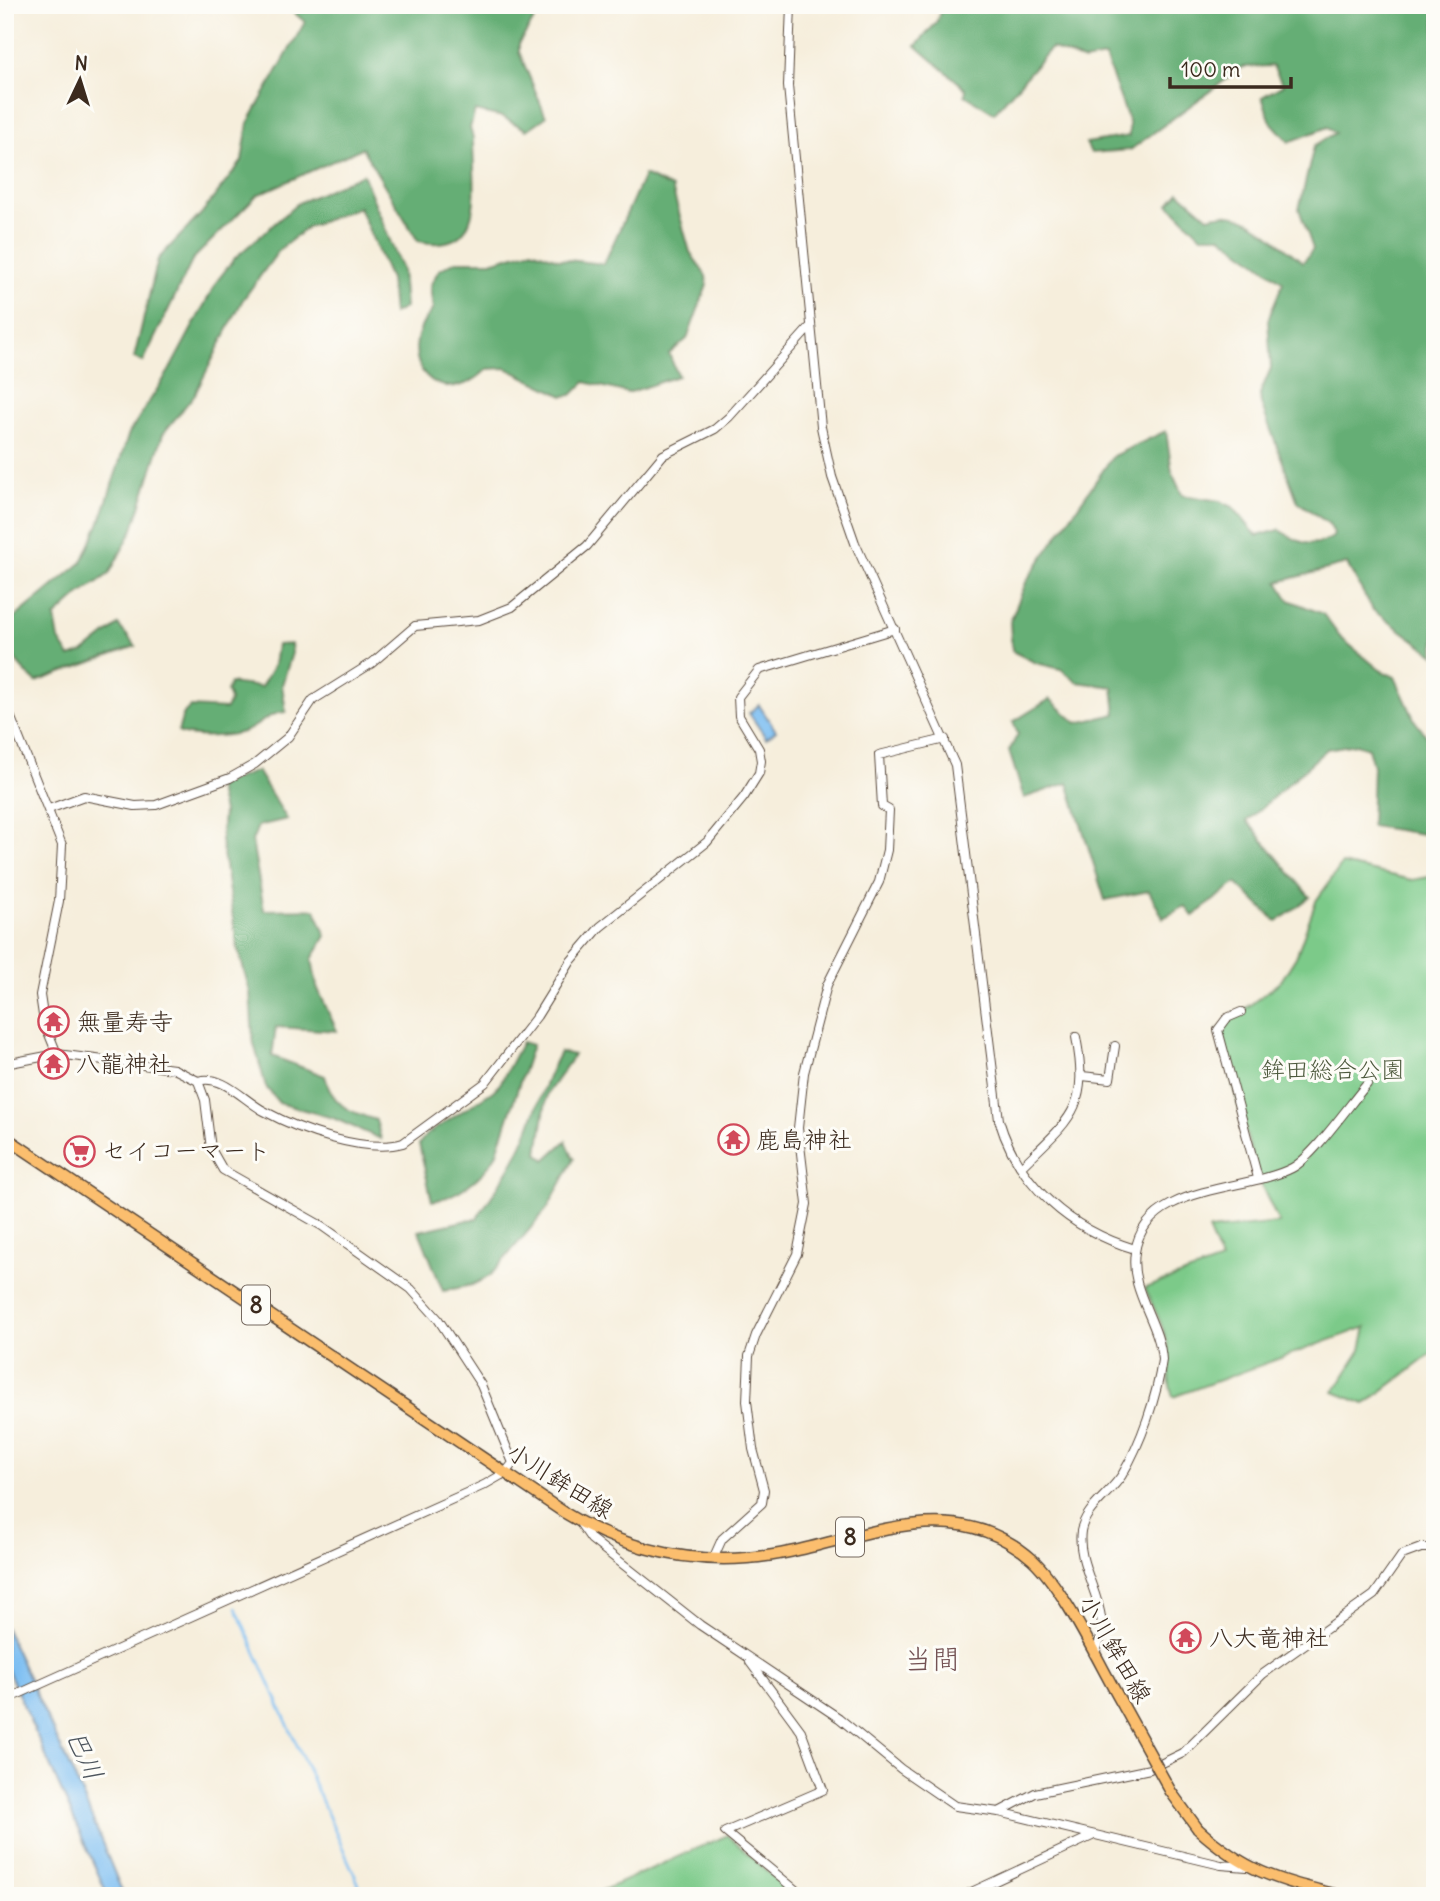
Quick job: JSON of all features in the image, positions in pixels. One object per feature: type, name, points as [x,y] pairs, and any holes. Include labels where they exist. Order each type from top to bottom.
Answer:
[{"type":"main road","name":"小川鉾田線","points":[[5,1137],[505,1473],[580,1522],[612,1538],[648,1550],[713,1559],[765,1556],[918,1523],[971,1526],[1013,1545],[1034,1561],[1052,1583],[1171,1792],[1198,1829],[1247,1867],[1288,1883],[1342,1896]]},
{"type":"street","points":[[791,5],[788,86],[809,328],[821,427],[831,477],[855,543],[955,765],[996,1105],[1006,1142],[1040,1193],[1074,1222],[1110,1242],[1135,1250]]},
{"type":"street","points":[[49,809],[84,796],[135,806],[156,805],[230,778],[277,748],[313,701],[372,663],[415,626],[432,622],[479,621],[512,607],[587,546],[663,455],[715,429],[729,417],[809,328]]},
{"type":"street","points":[[5,1064],[57,1054],[174,1069],[198,1080],[216,1080],[264,1112],[357,1145],[389,1147],[403,1143],[485,1083],[537,1016],[571,961],[600,928],[707,842],[744,797],[759,773],[761,761],[759,749],[739,716],[738,697],[759,670],[895,629]]},
{"type":"street","points":[[5,704],[62,845],[62,876],[40,1005],[57,1054]]},
{"type":"street","points":[[713,1559],[722,1539],[762,1503],[764,1489],[748,1411],[749,1356],[756,1335],[792,1269],[805,1218],[799,1106],[819,1005],[839,960],[871,902],[886,858],[889,810],[882,806],[879,755],[945,739]]},
{"type":"street","points":[[1241,1012],[1227,1018],[1218,1030],[1258,1178]]},
{"type":"street","points":[[1021,1167],[1072,1115],[1078,1103],[1082,1076],[1076,1037]]},
{"type":"street","points":[[1082,1076],[1110,1079],[1115,1046]]},
{"type":"street","points":[[5,1700],[398,1525],[505,1473],[513,1462],[481,1385],[438,1319],[395,1275],[322,1226],[223,1170],[211,1149],[205,1100],[198,1080]]},
{"type":"street","points":[[1094,1654],[1101,1638],[1101,1623],[1099,1606],[1081,1552],[1082,1527],[1085,1518],[1116,1484],[1133,1455],[1162,1360],[1161,1346],[1136,1280],[1135,1250],[1155,1215],[1166,1208],[1190,1196],[1294,1167],[1367,1084]]},
{"type":"street","points":[[580,1522],[591,1539],[699,1625],[839,1718],[939,1797],[964,1809],[999,1812],[1221,1865],[1247,1867]]},
{"type":"street","points":[[999,1812],[1035,1793],[1150,1769],[1169,1761],[1182,1753],[1263,1674],[1374,1595],[1402,1555],[1421,1548],[1435,1548]]},
{"type":"street","points":[[750,1659],[750,1663],[801,1731],[823,1790],[726,1832],[803,1896]]},
{"type":"street","points":[[963,1896],[1092,1836]]},
{"type":"green space","points":[[285,5],[544,5],[519,43],[519,52],[546,117],[527,130],[503,117],[475,111],[470,128],[473,138],[474,176],[472,213],[467,228],[457,238],[441,243],[418,241],[362,148],[257,195],[193,259],[143,362],[134,358],[158,259],[201,214],[242,161],[248,123],[305,22]]},
{"type":"green space","points":[[943,5],[1435,5],[1435,655],[1373,610],[1347,564],[1278,582],[1289,600],[1323,614],[1340,637],[1380,670],[1395,677],[1415,721],[1435,747],[1435,836],[1371,826],[1373,766],[1368,748],[1356,744],[1327,749],[1247,821],[1310,897],[1277,922],[1236,883],[1193,916],[1185,906],[1163,918],[1149,891],[1105,900],[1068,783],[1024,798],[1009,751],[1018,734],[1013,722],[1050,699],[1077,723],[1116,714],[1113,687],[1077,682],[1061,669],[1036,663],[1012,651],[1010,622],[1027,580],[1113,456],[1166,431],[1172,472],[1182,495],[1220,501],[1233,507],[1257,536],[1279,530],[1299,541],[1312,544],[1333,537],[1334,533],[1329,524],[1298,502],[1261,404],[1260,394],[1271,368],[1268,320],[1283,282],[1221,236],[1201,236],[1169,204],[1179,192],[1208,217],[1222,214],[1247,220],[1303,262],[1313,249],[1299,209],[1314,146],[1335,133],[1328,127],[1289,142],[1271,122],[1262,97],[1283,85],[1273,66],[1243,67],[1130,150],[1091,153],[1086,143],[1129,136],[1129,122],[1105,57],[1084,61],[1051,48],[994,113],[965,95],[966,89],[916,46],[936,23]]},
{"type":"green space","points":[[363,174],[402,270],[405,308],[393,314],[390,279],[359,207],[308,227],[280,249],[242,301],[195,394],[163,434],[133,529],[109,574],[79,595],[55,617],[59,640],[70,657],[84,652],[118,625],[136,646],[36,682],[10,650],[6,625],[82,562],[100,522],[129,433],[169,371],[217,281],[235,258],[298,203]]},
{"type":"green space","points":[[644,175],[672,188],[690,252],[706,276],[707,285],[687,339],[669,354],[678,376],[628,393],[585,382],[572,395],[563,396],[506,368],[487,369],[470,382],[453,386],[438,384],[426,376],[418,363],[416,347],[421,328],[433,309],[430,286],[439,270],[456,261],[494,261],[532,250],[558,259],[604,264]]},
{"type":"green space","points":[[291,644],[292,653],[282,685],[286,712],[270,716],[246,731],[230,735],[202,736],[178,732],[183,714],[190,707],[226,709],[230,701],[227,691],[230,683],[261,687],[274,665],[277,645]]},
{"type":"green space","points":[[257,771],[287,819],[258,826],[252,841],[264,910],[315,909],[326,936],[312,959],[317,987],[337,1031],[276,1027],[272,1056],[325,1076],[337,1101],[358,1114],[376,1120],[381,1139],[333,1118],[279,1103],[266,1087],[253,1040],[250,992],[237,945],[221,840],[223,812],[217,786]]},
{"type":"green space","name":"鉾田総合公園","points":[[1342,864],[1412,880],[1435,876],[1435,1351],[1365,1404],[1334,1392],[1361,1350],[1366,1327],[1173,1397],[1167,1344],[1145,1288],[1221,1261],[1208,1230],[1279,1223],[1258,1178],[1218,1030],[1281,981],[1296,957],[1316,901]]},
{"type":"green space","points":[[522,1042],[532,1045],[496,1155],[469,1185],[432,1201],[419,1144],[426,1135],[493,1091],[500,1084]]},
{"type":"green space","points":[[560,1052],[574,1055],[547,1094],[538,1153],[545,1160],[566,1141],[574,1159],[547,1209],[490,1276],[472,1285],[443,1291],[419,1231],[477,1218],[517,1156]]},
{"type":"green space","points":[[727,1835],[795,1896],[590,1896]]},
{"type":"water","points":[[759,705],[776,731],[766,738],[749,713]]},
{"type":"water","points":[[5,1627],[80,1789],[124,1896],[108,1896],[5,1664]]},
{"type":"waterway","points":[[236,1608],[364,1896]]},
{"type":"place","name":"無量寿寺","points":[[54,1022]]},
{"type":"place","name":"八龍神社","points":[[53,1064]]},
{"type":"place","name":"鹿島神社","points":[[733,1140]]},
{"type":"place","name":"セイコーマート","points":[[79,1151]]},
{"type":"place","name":"八大竜神社","points":[[1186,1638]]},
{"type":"district","name":"当間","points":[[932,1659]]},
{"type":"water label","name":"巴川","points":[[85,1755]]}]
